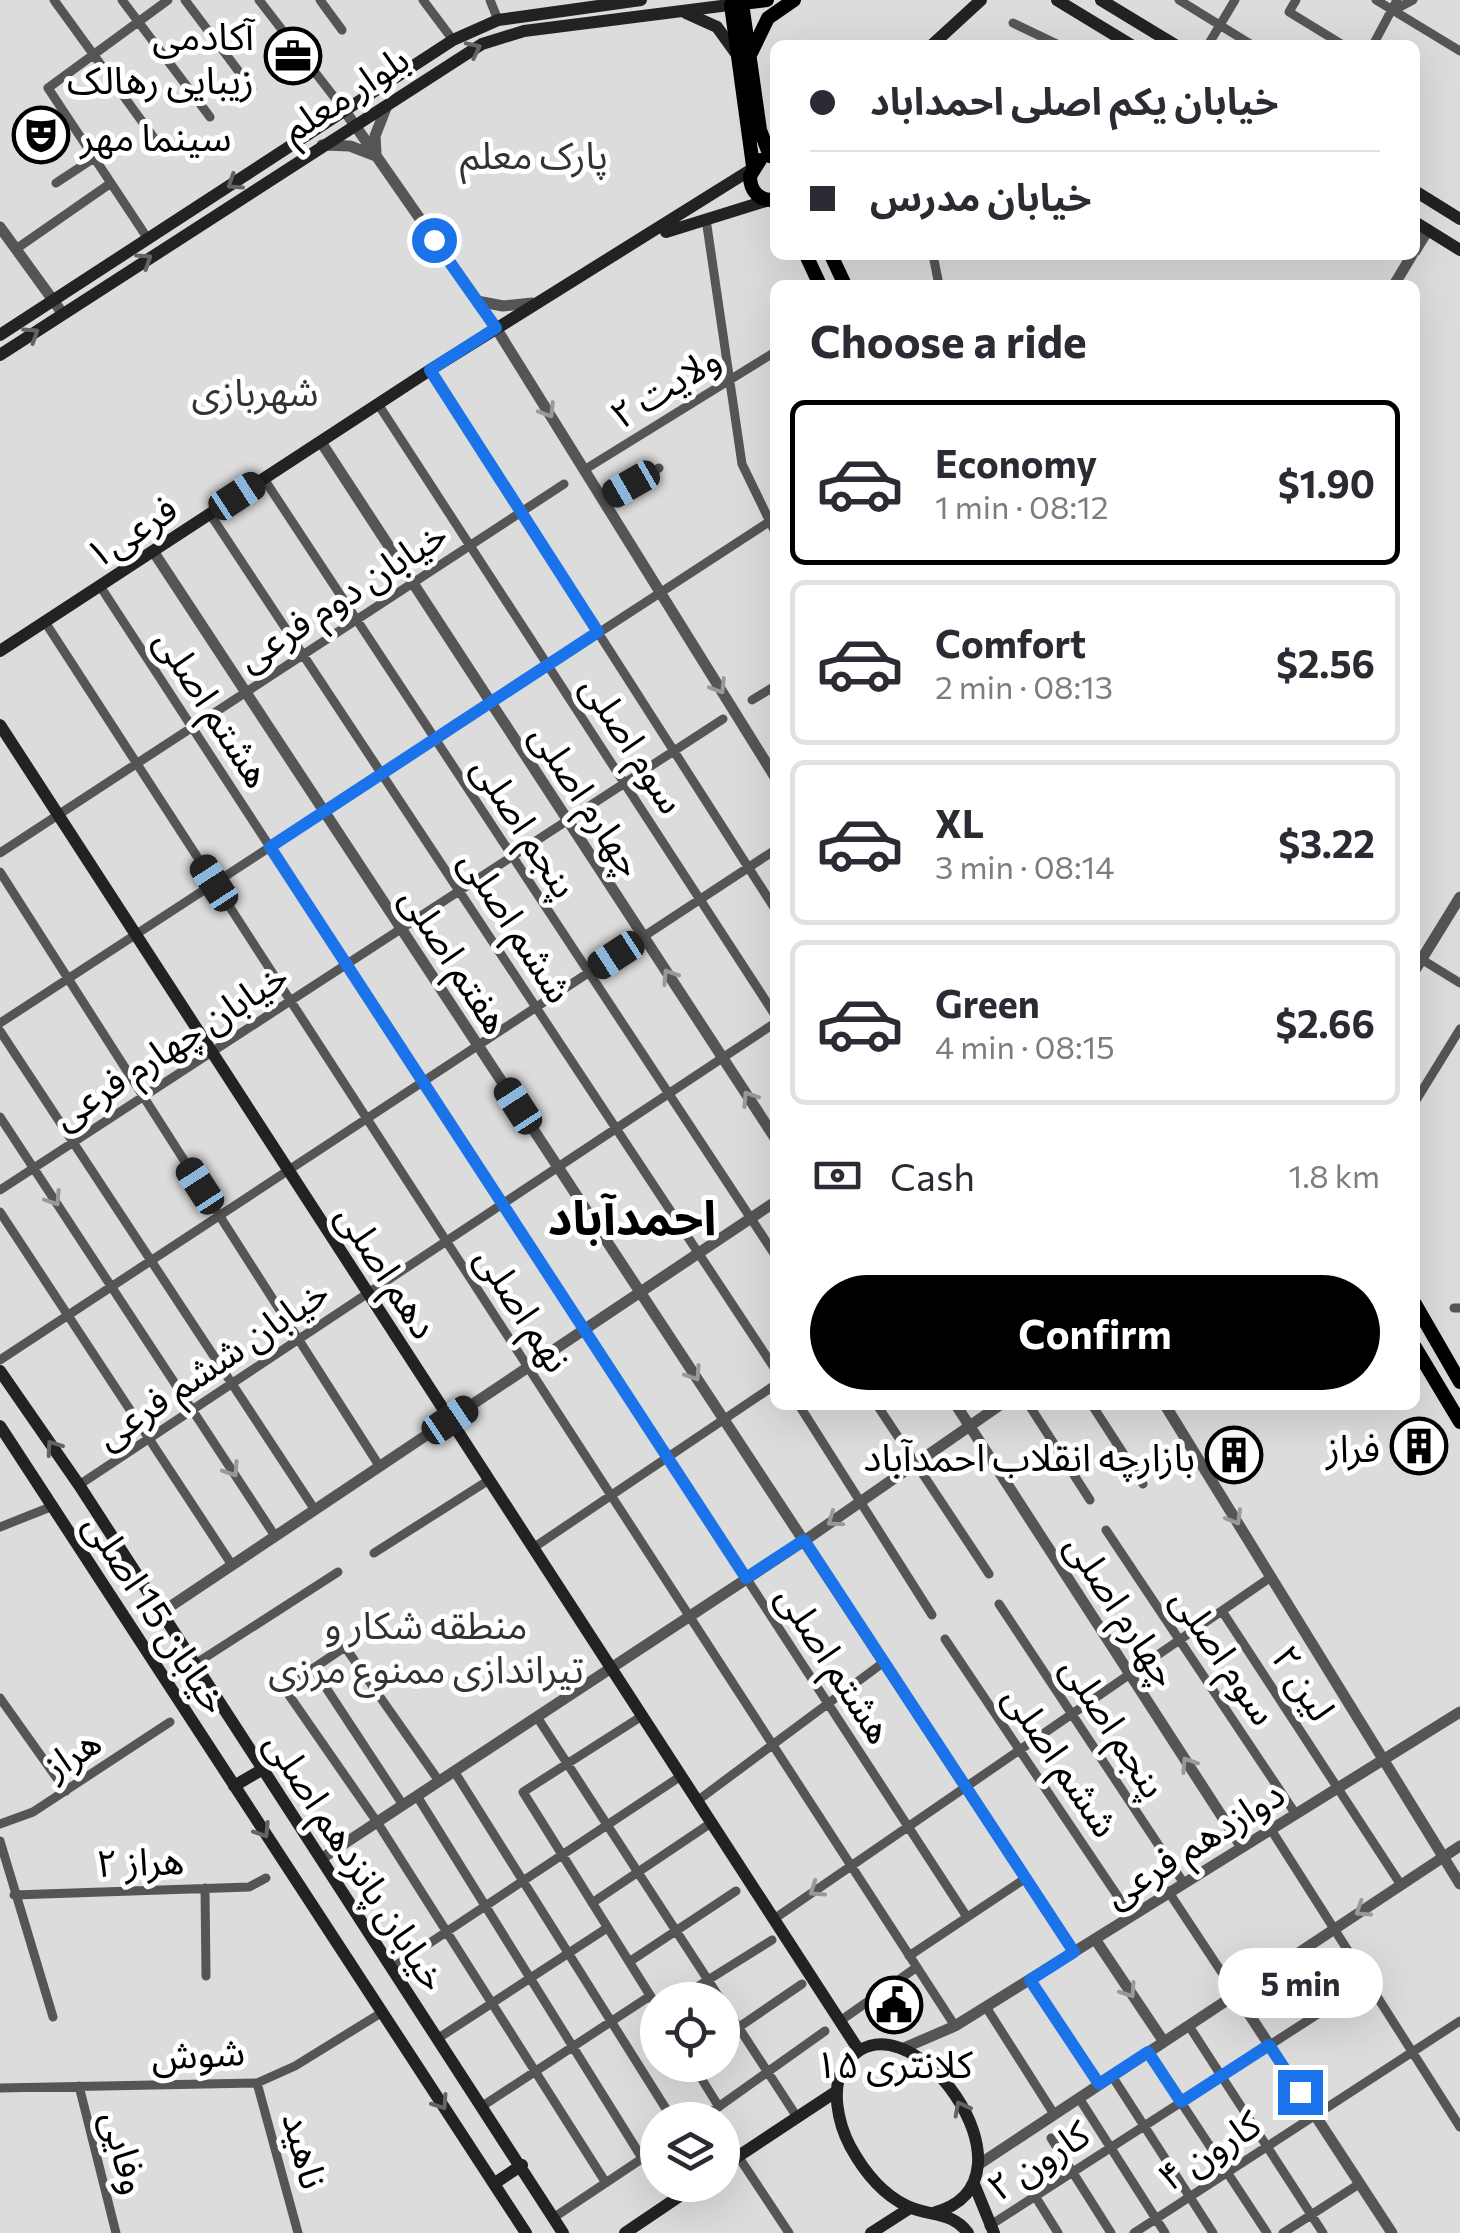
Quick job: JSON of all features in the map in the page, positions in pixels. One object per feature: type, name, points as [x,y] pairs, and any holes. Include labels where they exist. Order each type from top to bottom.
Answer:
[{"type":"main road","name":"بلوار معلم","points":[[0,335],[453,40],[498,20],[641,0]]},
{"type":"main road","name":"بلوار معلم","points":[[0,355],[461,54],[502,35],[767,0]]},
{"type":"main road","points":[[744,60],[768,18],[794,0]]},
{"type":"main road","points":[[937,40],[981,0]]},
{"type":"main road","points":[[1057,0],[1123,40]]},
{"type":"main road","points":[[1102,0],[1120,5],[1164,40]]},
{"type":"main road","points":[[737,2],[752,189],[770,199]]},
{"type":"main road","points":[[679,11],[716,27],[744,60],[760,130],[770,152]]},
{"type":"main road","points":[[649,237],[770,157]]},
{"type":"main road","points":[[1420,194],[1460,220]]},
{"type":"main road","points":[[649,237],[770,201]]},
{"type":"main road","points":[[1420,225],[1460,250]]},
{"type":"main road","name":"فرعی۱","points":[[0,651],[430,370],[649,237]]},
{"type":"main road","name":"دهم اصلی","points":[[0,725],[858,2049]]},
{"type":"main road","points":[[1420,1313],[1460,1382]]},
{"type":"main road","points":[[1420,1355],[1460,1422]]},
{"type":"main road","name":"خیابان پانزدهم اصلی","points":[[0,1371],[80,1485],[563,2233]]},
{"type":"main road","name":"خیابان 15 اصلی","points":[[0,1426],[524,2229]]},
{"type":"main road","points":[[234,1786],[263,1769]]},
{"type":"main road","points":[[933,2213],[956,2206],[974,2184],[978,2165],[971,2126],[937,2072],[904,2048],[881,2043],[858,2049],[842,2068],[837,2090],[844,2130],[858,2159],[877,2184],[910,2208],[959,2220],[968,2233]]},
{"type":"main road","points":[[740,2155],[837,2090]]},
{"type":"main road","points":[[495,2182],[522,2165]]},
{"type":"main road","points":[[974,2184],[992,2230]]},
{"type":"main road","points":[[625,2233],[671,2202]]},
{"type":"main road","points":[[871,2233],[910,2208]]},
{"type":"main road","points":[[524,2229],[533,2213],[551,2215]]},
{"type":"street","points":[[54,0],[162,148]]},
{"type":"street","points":[[122,0],[210,117]]},
{"type":"street","points":[[148,239],[48,88],[168,0]]},
{"type":"street","points":[[185,0],[252,89]]},
{"type":"street","points":[[259,0],[345,111],[496,328],[770,768]]},
{"type":"street","points":[[320,0],[342,30]]},
{"type":"street","points":[[423,0],[453,40]]},
{"type":"street","points":[[490,0],[498,20]]},
{"type":"street","points":[[1180,0],[1244,40]]},
{"type":"street","points":[[1211,40],[1235,0]]},
{"type":"street","points":[[1296,0],[1288,12],[1335,40]]},
{"type":"street","points":[[1376,0],[1395,5],[1457,49],[1460,36]]},
{"type":"street","points":[[1375,40],[1395,5],[1412,0]]},
{"type":"street","points":[[1013,23],[1049,40]]},
{"type":"street","points":[[376,156],[380,117],[391,100]]},
{"type":"street","points":[[322,145],[350,146],[376,156]]},
{"type":"street","points":[[56,183],[94,158]]},
{"type":"street","points":[[16,249],[111,183]]},
{"type":"street","points":[[706,219],[742,464],[770,516]]},
{"type":"street","points":[[0,227],[64,314]]},
{"type":"street","points":[[1420,243],[1428,230]]},
{"type":"street","points":[[477,301],[519,306],[541,302]]},
{"type":"street","name":"ولایت ۲","points":[[584,470],[770,355]]},
{"type":"street","points":[[430,370],[770,901]]},
{"type":"street","name":"سوم اصلی","points":[[378,404],[770,1006]]},
{"type":"street","name":"چهارم اصلی","points":[[320,442],[770,1130]]},
{"type":"street","points":[[603,501],[659,468]]},
{"type":"street","name":"پنجم اصلی","points":[[264,479],[770,1247]]},
{"type":"street","name":"خیابان دوم فرعی","points":[[0,853],[564,484]]},
{"type":"street","name":"ششم اصلی","points":[[210,514],[770,1360]]},
{"type":"street","points":[[0,1023],[770,521]]},
{"type":"street","name":"هفتم اصلی","points":[[153,551],[1074,1952]]},
{"type":"street","name":"هشتم اصلی","points":[[100,586],[967,1917]]},
{"type":"street","name":"نهم اصلی","points":[[45,622],[955,2026]]},
{"type":"street","points":[[752,700],[770,689]]},
{"type":"street","name":"خیابان چهارم فرعی","points":[[0,1190],[723,719]]},
{"type":"street","points":[[0,1360],[770,853]]},
{"type":"street","points":[[0,872],[380,1467]]},
{"type":"street","points":[[1420,962],[1460,897]]},
{"type":"street","points":[[1420,966],[1460,983]]},
{"type":"street","name":"خیابان ششم فرعی","points":[[80,1485],[770,1025]]},
{"type":"street","points":[[1420,1094],[1460,1028]]},
{"type":"street","points":[[0,1031],[315,1510]]},
{"type":"street","points":[[0,1117],[276,1536]]},
{"type":"street","points":[[162,1612],[770,1205]]},
{"type":"street","points":[[0,1212],[232,1566]]},
{"type":"street","points":[[533,1548],[770,1387]]},
{"type":"street","points":[[802,1410],[932,1615]]},
{"type":"street","points":[[879,1410],[989,1574]]},
{"type":"street","name":"چهارم اصلی","points":[[959,1410],[1241,1846]]},
{"type":"street","points":[[321,1859],[804,1540],[993,1410]]},
{"type":"street","points":[[1031,1410],[1090,1500]]},
{"type":"street","points":[[1095,1410],[1142,1484]]},
{"type":"street","points":[[1168,1410],[1460,1884]]},
{"type":"street","points":[[374,1553],[489,1480]]},
{"type":"street","points":[[0,1527],[53,1506]]},
{"type":"street","name":"سوم اصلی","points":[[1106,1530],[1296,1813]]},
{"type":"street","points":[[196,1664],[338,1572]]},
{"type":"street","points":[[774,1919],[1271,1577]]},
{"type":"street","name":"پنجم اصلی","points":[[1000,1604],[1183,1882]]},
{"type":"street","name":"لین ۲","points":[[1222,1611],[1402,1884]]},
{"type":"street","name":"ششم اصلی","points":[[945,1639],[1131,1916]]},
{"type":"street","points":[[440,1781],[346,1647],[284,1688],[377,1822],[606,2182]]},
{"type":"street","points":[[697,1801],[884,1662]]},
{"type":"street","points":[[313,1668],[402,1805]]},
{"type":"street","points":[[0,1698],[66,1791]]},
{"type":"street","name":"دوازدهم فرعی","points":[[904,2048],[955,2026],[1460,1712]]},
{"type":"street","points":[[641,1982],[522,1792],[642,1716]]},
{"type":"street","points":[[537,1717],[708,1980]]},
{"type":"street","name":"هراز","points":[[0,1824],[33,1812],[170,1722]]},
{"type":"street","points":[[454,1771],[662,2102]]},
{"type":"street","points":[[392,1968],[681,1776]]},
{"type":"street","points":[[417,1796],[640,2155]]},
{"type":"street","points":[[592,1902],[711,1823]]},
{"type":"street","points":[[1270,1828],[1460,2127]]},
{"type":"street","points":[[0,1841],[52,2018]]},
{"type":"street","points":[[978,2165],[1460,1846]]},
{"type":"street","name":"هراز ۲","points":[[14,1894],[249,1886],[266,1878]]},
{"type":"street","points":[[910,1956],[1026,1878]]},
{"type":"street","points":[[205,1888],[206,1976]]},
{"type":"street","points":[[629,1962],[736,1891]]},
{"type":"street","points":[[1168,1891],[1392,2233]]},
{"type":"street","points":[[437,2039],[607,1928]]},
{"type":"street","points":[[1095,1939],[1164,2042]]},
{"type":"street","points":[[705,1982],[772,1940]]},
{"type":"street","points":[[840,2021],[917,1967]]},
{"type":"street","points":[[1030,1980],[1099,2084]]},
{"type":"street","name":"کارون ۲","points":[[992,2230],[1035,2196],[1366,1983]]},
{"type":"street","points":[[740,2026],[802,1984]]},
{"type":"street","points":[[481,2106],[640,2003]]},
{"type":"street","points":[[986,2006],[1054,2114]]},
{"type":"street","name":"شوش","points":[[0,2088],[258,2083],[295,2066],[381,2012]]},
{"type":"street","name":"کارون ۴","points":[[1134,2233],[1460,2021]]},
{"type":"street","points":[[1188,2026],[1323,2233]]},
{"type":"street","points":[[740,2029],[798,2117]]},
{"type":"street","points":[[727,2102],[826,2031]]},
{"type":"street","points":[[1148,2052],[1267,2233]]},
{"type":"street","points":[[1112,2076],[1213,2233]]},
{"type":"street","name":"ناهید","points":[[258,2083],[298,2233]]},
{"type":"street","name":"وفایی","points":[[78,2086],[116,2233]]},
{"type":"street","points":[[1080,2098],[1165,2233]]},
{"type":"street","points":[[1051,2138],[1111,2233]]},
{"type":"street","points":[[551,2215],[640,2159]]},
{"type":"street","points":[[740,2159],[789,2233]]},
{"type":"street","points":[[1283,2233],[1359,2184]]},
{"type":"street","points":[[1035,2196],[1058,2233]]},
{"type":"green space","name":"منطقه شکار و تیراندازی ممنوع مرزی","points":[[0,0],[1460,0],[1460,2233],[0,2233]]},
{"type":"place","name":"آکادمی زیبایی رهالک","points":[[293,56]]},
{"type":"place","name":"سینما مهر","points":[[41,135]]},
{"type":"place","name":"فراز","points":[[1419,1446]]},
{"type":"place","name":"بازارچه انقلاب احمدآباد","points":[[1234,1455]]},
{"type":"place","name":"کلانتری ۱۵","points":[[894,2005]]},
{"type":"district","name":"احمدآباد","points":[[632,1215]]},
{"type":"route","points":[[434,240],[496,328],[430,370],[598,632],[270,847],[746,1578],[804,1540],[1074,1952],[1030,1980],[1099,2084],[1148,2052],[1181,2102],[1269,2045],[1300,2092]]},
{"type":"park label","name":"پارک معلم","points":[[534,153]]},
{"type":"park label","name":"شهربازی","points":[[255,390]]}]
